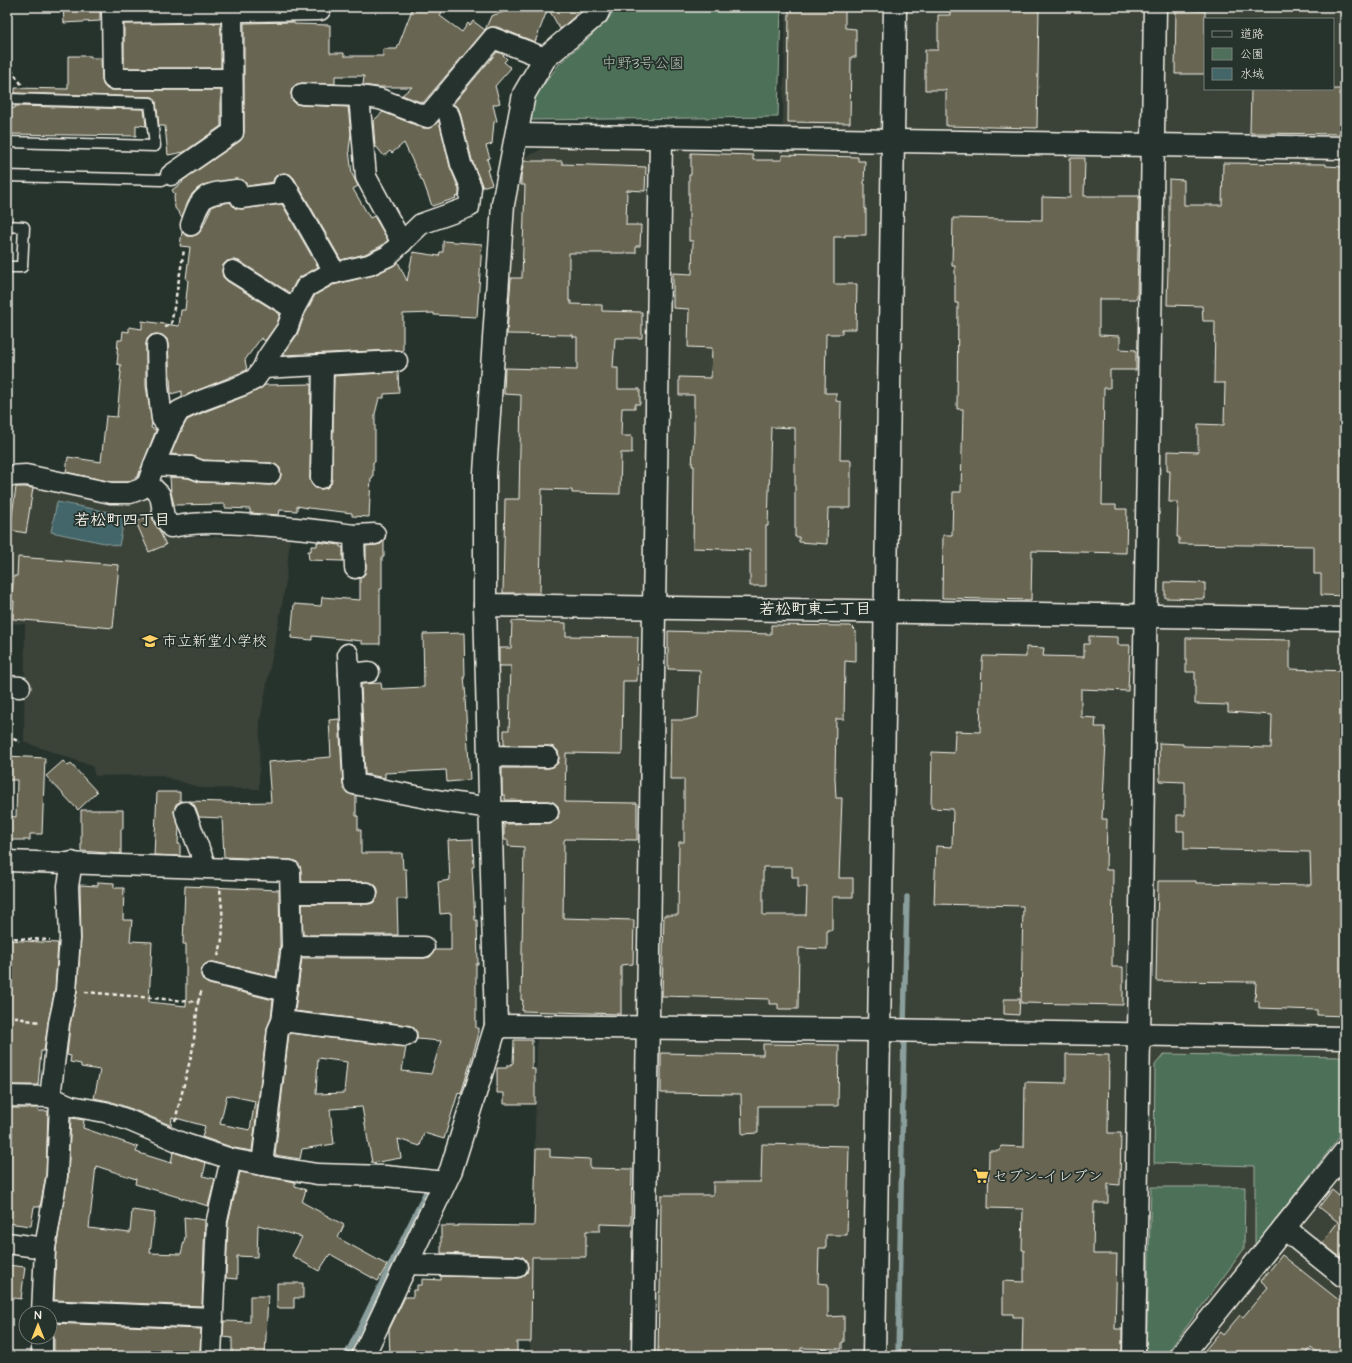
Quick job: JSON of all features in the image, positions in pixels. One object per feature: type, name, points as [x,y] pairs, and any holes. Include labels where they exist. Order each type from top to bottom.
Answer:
[{"type":"street","points":[[364,1356],[407,1264],[439,1181],[451,1170],[496,1026],[484,808],[489,756],[485,474],[503,204],[524,94],[545,58],[597,14],[600,7]]},
{"type":"street","points":[[874,1356],[895,7]]},
{"type":"street","points":[[1134,1356],[1155,7]]},
{"type":"street","points":[[232,79],[113,79],[112,10],[320,10]]},
{"type":"street","points":[[167,177],[233,132],[232,11]]},
{"type":"street","points":[[302,94],[359,96],[380,99],[426,117],[493,38],[545,58]]},
{"type":"street","points":[[359,96],[366,177],[402,243]]},
{"type":"street","points":[[7,476],[26,475],[111,493],[130,493],[141,489],[151,474],[170,427],[179,411],[255,379],[263,368],[267,358],[287,329],[294,309],[306,287],[330,274],[368,265],[388,256],[421,224],[469,207],[471,187],[461,164],[449,115]]},
{"type":"street","points":[[517,135],[1345,148]]},
{"type":"street","points":[[642,1356],[661,137]]},
{"type":"street","points":[[191,225],[195,212],[202,198],[212,193],[237,190],[241,198],[286,188],[335,273]]},
{"type":"street","points":[[233,271],[294,309]]},
{"type":"street","points":[[157,346],[158,386],[162,419],[170,427]]},
{"type":"street","points":[[263,368],[397,361]]},
{"type":"street","points":[[321,478],[323,365]]},
{"type":"street","points":[[151,474],[191,467],[201,471],[270,474]]},
{"type":"street","points":[[151,474],[160,495],[164,517],[171,526],[188,524],[212,514],[354,535],[375,534]]},
{"type":"street","points":[[354,535],[354,568]]},
{"type":"street","points":[[486,605],[1345,619]]},
{"type":"street","points":[[348,654],[354,784],[484,808],[548,812]]},
{"type":"street","points":[[349,674],[369,672]]},
{"type":"street","points":[[489,756],[548,757]]},
{"type":"street","points":[[185,812],[186,838],[211,868]]},
{"type":"street","points":[[7,861],[72,862],[290,871],[292,946],[282,1021],[278,1030],[262,1165]]},
{"type":"street","points":[[42,1305],[45,1248],[56,1176],[55,1099],[59,1024],[66,991],[69,941],[68,886],[72,862]]},
{"type":"street","points":[[291,893],[367,893]]},
{"type":"street","points":[[292,946],[424,947]]},
{"type":"street","points":[[212,973],[286,991]]},
{"type":"street","points":[[282,1021],[406,1036]]},
{"type":"street","points":[[496,1026],[879,1030],[1345,1038]]},
{"type":"street","points":[[7,1096],[55,1099],[71,1106],[104,1112],[128,1120],[171,1139],[231,1159],[317,1174],[385,1176],[439,1181]]},
{"type":"street","points":[[1181,1356],[1345,1152]]},
{"type":"street","points":[[211,1356],[217,1220],[231,1159]]},
{"type":"street","points":[[1284,1228],[1345,1277]]},
{"type":"street","points":[[7,1243],[45,1248]]},
{"type":"street","points":[[407,1264],[517,1267]]},
{"type":"street","points":[[58,1313],[213,1318]]},
{"type":"street","points":[[42,1345],[42,1356]]},
{"type":"lane","points":[[7,99],[150,103],[155,146],[7,142]]},
{"type":"lane","points":[[7,176],[167,177]]},
{"type":"lane","points":[[7,226],[24,227],[22,267],[7,267]]},
{"type":"path","points":[[7,64],[21,85],[28,85]]},
{"type":"path","points":[[157,346],[160,328],[171,325],[184,250]]},
{"type":"path","points":[[7,736],[20,742]]},
{"type":"path","points":[[171,1139],[193,1048],[198,1002],[202,988],[212,973],[222,940],[223,924],[220,887],[211,868]]},
{"type":"path","points":[[7,938],[69,941]]},
{"type":"path","points":[[66,991],[198,1002]]},
{"type":"path","points":[[7,1016],[59,1024]]},
{"type":"shaded area","points":[[786,7],[1345,7],[1345,1356],[530,1356],[537,1037],[501,1035],[491,469],[516,161],[544,148],[782,150]]},
{"type":"shaded area","name":"市立新堂小学校","points":[[7,482],[22,482],[114,502],[148,497],[159,522],[173,536],[290,538],[285,588],[260,721],[259,789],[202,788],[158,775],[95,776],[92,766],[24,742],[25,624],[7,623]]},
{"type":"green space","name":"中野3号公園","points":[[615,7],[781,7],[778,117],[530,120],[535,96],[560,63],[610,17]]},
{"type":"green space","points":[[1164,1054],[1345,1057],[1345,1130],[1255,1246],[1255,1166],[1154,1163],[1155,1065]]},
{"type":"green space","points":[[1151,1187],[1245,1187],[1244,1249],[1165,1356],[1146,1356]]},
{"type":"water","points":[[57,502],[125,515],[119,546],[51,532]]},
{"type":"building","points":[[63,7],[100,7],[100,21],[64,23]]},
{"type":"building","points":[[413,7],[444,7],[440,16],[462,32],[468,23],[470,25],[473,21],[485,30],[423,103],[402,95],[412,87],[377,87],[363,85],[364,76],[335,76],[335,84],[297,84],[292,88],[291,93],[292,100],[296,104],[348,107],[351,133],[349,150],[352,174],[358,186],[353,189],[370,218],[374,216],[388,240],[381,246],[365,254],[341,260],[294,178],[290,174],[284,173],[278,174],[274,178],[273,182],[248,186],[243,180],[236,179],[206,184],[198,188],[192,194],[182,217],[175,208],[175,195],[172,190],[183,182],[182,181],[240,141],[243,137],[244,23],[294,22],[294,24],[330,25],[330,53],[344,53],[344,56],[383,56],[383,49],[397,49]]},
{"type":"building","points":[[518,7],[579,7],[575,16],[560,29],[548,8],[535,42],[497,27],[491,27],[485,30],[491,16]]},
{"type":"building","points":[[789,7],[845,7],[845,28],[856,29],[856,57],[851,57],[850,123],[788,122]]},
{"type":"building","points":[[950,7],[1039,7],[1037,128],[946,126],[946,90],[925,90],[925,50],[938,50],[938,15],[950,15]]},
{"type":"building","points":[[1176,7],[1192,7],[1192,10],[1205,11],[1204,74],[1175,74]]},
{"type":"building","points":[[221,23],[221,68],[124,68],[124,24]]},
{"type":"building","points":[[497,52],[501,53],[507,59],[504,62],[511,68],[495,86],[500,103],[493,105],[497,121],[494,122],[492,144],[486,146],[490,158],[487,159],[490,169],[487,170],[492,184],[482,187],[472,160],[460,112],[458,107],[453,104]]},
{"type":"building","points":[[68,56],[91,56],[91,58],[101,58],[102,79],[103,84],[107,89],[221,90],[221,126],[184,152],[168,155],[165,126],[159,126],[156,102],[153,97],[15,93],[15,88],[68,89]]},
{"type":"building","points":[[1345,89],[1345,134],[1250,133],[1251,90]]},
{"type":"building","points":[[15,106],[144,109],[146,126],[136,125],[136,136],[7,134],[7,108],[15,108]]},
{"type":"building","points":[[383,112],[423,128],[430,128],[439,121],[450,167],[459,189],[459,196],[432,206],[423,181],[404,143],[392,153],[390,151],[384,156],[375,145],[373,121]]},
{"type":"building","points":[[691,153],[753,155],[753,160],[782,160],[782,155],[858,157],[858,161],[865,161],[864,184],[866,235],[845,235],[845,237],[834,237],[834,284],[857,284],[856,329],[842,329],[842,334],[826,334],[825,393],[836,393],[836,401],[841,402],[840,460],[851,460],[851,508],[828,508],[827,544],[799,542],[799,537],[795,537],[795,428],[771,427],[768,526],[766,526],[766,586],[750,586],[750,550],[693,548],[694,466],[692,466],[694,395],[679,395],[679,377],[711,378],[712,348],[688,347],[689,309],[673,308],[673,273],[692,274],[693,241],[689,241],[689,175],[691,175]]},
{"type":"building","points":[[1070,158],[1085,158],[1084,196],[1139,196],[1137,299],[1099,299],[1099,335],[1120,336],[1120,349],[1136,350],[1136,370],[1110,370],[1110,388],[1104,388],[1102,505],[1116,505],[1116,509],[1127,509],[1126,553],[1032,551],[1031,600],[942,598],[943,535],[952,535],[953,492],[961,492],[963,409],[957,409],[958,303],[955,303],[955,266],[952,266],[953,218],[1042,220],[1042,197],[1070,198]]},
{"type":"building","points":[[524,161],[562,161],[562,164],[646,167],[645,191],[627,190],[626,225],[641,225],[640,246],[636,246],[636,253],[569,253],[569,301],[571,301],[571,304],[602,305],[602,311],[642,312],[642,338],[615,338],[613,368],[618,368],[618,389],[640,389],[640,404],[635,404],[635,408],[622,408],[621,436],[632,436],[632,453],[621,453],[620,494],[572,493],[572,490],[542,489],[540,593],[503,593],[505,499],[519,499],[521,395],[504,394],[505,368],[577,370],[577,337],[573,337],[573,335],[507,334],[511,278],[522,278],[525,185],[521,185],[521,176]]},
{"type":"building","points":[[1223,163],[1326,164],[1326,166],[1345,167],[1345,596],[1321,595],[1321,574],[1314,574],[1314,546],[1179,544],[1179,537],[1177,537],[1178,502],[1169,502],[1170,471],[1167,471],[1167,451],[1198,452],[1198,424],[1224,425],[1225,383],[1214,383],[1215,321],[1203,321],[1202,306],[1167,305],[1169,179],[1184,180],[1184,205],[1222,205]]},
{"type":"building","points":[[230,202],[235,208],[242,209],[282,204],[318,267],[300,277],[296,281],[290,293],[239,261],[227,261],[223,265],[222,271],[223,277],[227,281],[280,314],[277,324],[265,341],[261,338],[245,360],[247,370],[182,397],[182,391],[171,394],[167,339],[162,335],[151,335],[147,339],[146,345],[146,386],[152,423],[151,428],[156,430],[138,476],[128,482],[112,482],[66,472],[68,457],[101,462],[106,416],[117,417],[121,365],[117,364],[117,354],[118,340],[122,340],[123,331],[129,332],[129,327],[142,329],[142,321],[179,326],[181,310],[185,310],[188,280],[186,279],[190,247],[180,246],[182,232],[188,236],[198,234],[202,229],[211,208],[215,205]]},
{"type":"building","points":[[443,241],[482,244],[477,317],[434,315],[434,313],[403,314],[403,351],[396,350],[283,355],[297,335],[305,314],[315,295],[333,285],[374,275],[398,262],[407,281],[413,252],[439,256],[440,252],[443,252]]},
{"type":"building","points":[[398,372],[399,393],[384,394],[384,398],[379,398],[375,414],[375,462],[373,462],[373,478],[371,478],[369,517],[352,516],[352,513],[297,506],[297,511],[280,510],[279,515],[250,513],[250,509],[225,508],[225,504],[174,505],[170,477],[188,478],[200,482],[270,485],[276,484],[281,475],[280,468],[271,463],[203,460],[192,456],[171,454],[180,432],[182,431],[187,420],[248,395],[265,385],[311,384],[310,478],[311,483],[315,488],[327,488],[331,484],[332,478],[334,376]]},
{"type":"building","points":[[16,487],[33,488],[26,533],[10,530]]},
{"type":"building","points":[[152,515],[154,523],[166,545],[149,552],[136,522]]},
{"type":"building","points":[[384,540],[384,557],[382,557],[382,589],[380,589],[380,644],[362,644],[362,641],[312,636],[312,640],[291,638],[294,604],[321,606],[322,597],[360,600],[360,578],[365,574],[366,568],[366,546],[381,544]]},
{"type":"building","points":[[317,542],[340,545],[340,547],[343,547],[343,561],[309,560],[308,551],[311,551],[311,546],[317,546]]},
{"type":"building","points":[[18,557],[119,565],[113,628],[13,619],[14,601],[11,601],[14,576],[17,576]]},
{"type":"building","points":[[1165,582],[1205,583],[1205,599],[1165,598]]},
{"type":"building","points":[[512,621],[566,623],[566,636],[638,637],[637,681],[623,681],[622,754],[566,753],[565,802],[637,803],[637,840],[565,839],[564,841],[563,918],[634,920],[633,964],[621,965],[621,1014],[522,1011],[524,847],[508,846],[508,840],[504,840],[504,824],[553,822],[558,818],[559,812],[558,806],[553,802],[505,800],[505,795],[502,795],[502,768],[548,768],[553,767],[558,763],[559,757],[558,751],[554,747],[504,745],[504,730],[509,730],[511,666],[499,666],[499,648],[511,648]]},
{"type":"building","points":[[771,625],[851,626],[856,631],[856,662],[845,661],[844,719],[836,719],[835,778],[836,798],[842,798],[839,878],[853,878],[853,897],[832,897],[832,930],[827,930],[827,949],[799,948],[798,1009],[778,1009],[778,1004],[769,1004],[769,999],[662,996],[664,915],[678,915],[679,842],[684,842],[684,779],[670,779],[671,720],[686,720],[698,717],[700,670],[668,669],[668,631],[771,634]],"holes":[[[763,867],[792,867],[792,877],[798,877],[798,887],[807,887],[806,915],[763,915]]]},
{"type":"building","points":[[464,633],[464,676],[470,780],[447,782],[446,770],[385,773],[385,778],[365,774],[361,684],[381,683],[382,689],[424,687],[423,634]]},
{"type":"building","points":[[1089,636],[1118,637],[1118,645],[1130,645],[1128,691],[1081,689],[1081,717],[1096,718],[1095,727],[1105,727],[1106,742],[1102,819],[1107,819],[1106,870],[1113,870],[1112,967],[1123,967],[1123,1005],[1021,1003],[1023,906],[934,904],[936,846],[952,847],[953,809],[931,808],[932,752],[954,753],[955,731],[980,732],[983,656],[1026,657],[1026,647],[1044,648],[1043,656],[1084,657],[1084,644],[1089,644]]},
{"type":"building","points":[[1186,638],[1290,640],[1290,669],[1345,671],[1345,1016],[1317,1015],[1317,1010],[1259,1008],[1259,1001],[1255,1001],[1256,982],[1156,981],[1158,881],[1311,885],[1310,852],[1184,849],[1184,831],[1177,831],[1177,815],[1185,815],[1185,782],[1160,781],[1159,743],[1183,744],[1183,746],[1271,748],[1272,715],[1228,712],[1228,705],[1195,704],[1195,672],[1186,672]]},
{"type":"building","points":[[339,719],[343,785],[347,793],[356,796],[358,830],[361,830],[361,853],[402,853],[403,869],[406,869],[407,899],[397,899],[398,935],[303,935],[302,904],[373,903],[377,898],[377,887],[372,883],[367,882],[302,882],[300,866],[296,861],[291,860],[224,857],[222,818],[199,817],[193,803],[188,801],[225,803],[271,802],[268,762],[331,757],[329,720]]},
{"type":"building","points":[[7,756],[45,758],[42,834],[30,834],[30,840],[7,840],[7,816],[16,817],[17,780],[7,780]]},
{"type":"building","points":[[63,761],[68,766],[71,764],[97,792],[78,810],[46,776]]},
{"type":"building","points":[[157,792],[180,792],[180,801],[182,801],[176,804],[174,811],[179,827],[178,844],[180,844],[180,856],[154,855]]},
{"type":"building","points":[[81,810],[123,810],[121,854],[81,851]]},
{"type":"building","points":[[473,839],[474,867],[472,867],[475,920],[477,920],[478,964],[476,964],[476,1028],[478,1028],[478,1037],[461,1094],[458,1093],[444,1139],[424,1133],[420,1146],[398,1139],[401,1158],[372,1163],[362,1107],[330,1109],[334,1144],[302,1149],[300,1159],[275,1155],[289,1033],[406,1047],[402,1071],[431,1074],[441,1041],[417,1039],[417,1032],[413,1027],[295,1011],[302,958],[424,958],[430,957],[435,950],[451,950],[451,913],[440,914],[438,882],[450,880],[448,840]],"holes":[[[318,1058],[347,1062],[344,1093],[316,1094]]]},
{"type":"building","points":[[98,882],[114,883],[114,888],[124,888],[123,920],[132,920],[130,941],[152,942],[149,1002],[186,1006],[186,944],[183,944],[185,886],[279,890],[280,945],[276,977],[214,962],[209,962],[204,965],[201,971],[201,976],[204,981],[209,984],[273,1000],[271,1018],[267,1029],[252,1151],[234,1148],[202,1137],[205,1126],[172,1117],[171,1126],[132,1109],[109,1101],[94,1098],[100,1070],[81,1067],[81,1064],[70,1062],[71,1056],[67,1055],[70,1025],[77,992],[81,939],[80,885],[98,886]],"holes":[[[227,1095],[255,1101],[250,1130],[220,1124]]]},
{"type":"building","points":[[7,940],[58,943],[55,989],[44,1051],[41,1051],[38,1085],[7,1085]]},
{"type":"building","points":[[1004,999],[1020,999],[1019,1015],[1004,1014]]},
{"type":"building","points":[[514,1040],[532,1040],[532,1069],[535,1069],[535,1104],[504,1104],[504,1093],[497,1093],[497,1068],[507,1068],[507,1065],[511,1065],[513,1063]]},
{"type":"building","points":[[763,1044],[839,1045],[838,1106],[758,1106],[758,1133],[742,1134],[741,1094],[661,1093],[661,1053],[763,1055]]},
{"type":"building","points":[[1066,1054],[1109,1055],[1108,1133],[1121,1133],[1120,1185],[1108,1184],[1108,1203],[1094,1203],[1093,1254],[1117,1254],[1115,1329],[1122,1329],[1122,1356],[1022,1356],[1023,1317],[1013,1317],[1013,1314],[1003,1314],[1003,1281],[1024,1282],[1024,1250],[1022,1250],[1023,1209],[988,1208],[989,1151],[1000,1151],[1001,1146],[1024,1147],[1025,1082],[1066,1083]]},
{"type":"building","points":[[7,1108],[38,1108],[38,1111],[48,1111],[46,1175],[40,1207],[34,1207],[31,1226],[7,1223]]},
{"type":"building","points":[[71,1118],[84,1120],[83,1128],[138,1147],[136,1152],[171,1163],[173,1152],[206,1163],[203,1176],[215,1179],[208,1206],[135,1184],[136,1179],[96,1166],[89,1228],[130,1233],[132,1210],[155,1213],[150,1253],[181,1254],[185,1237],[184,1217],[205,1220],[202,1306],[54,1300],[56,1249],[68,1176]]},
{"type":"building","points":[[762,1144],[849,1146],[847,1235],[826,1235],[826,1248],[819,1248],[818,1283],[828,1284],[828,1317],[844,1316],[844,1342],[842,1342],[842,1349],[801,1348],[801,1356],[658,1356],[661,1195],[713,1195],[713,1182],[761,1182]]},
{"type":"building","points":[[536,1149],[550,1149],[550,1157],[590,1159],[590,1168],[632,1169],[631,1225],[600,1224],[600,1231],[586,1231],[586,1257],[532,1257],[531,1342],[517,1342],[517,1356],[390,1356],[389,1330],[405,1297],[413,1297],[413,1290],[417,1290],[417,1285],[422,1285],[422,1279],[441,1280],[441,1276],[517,1278],[522,1277],[527,1273],[527,1262],[523,1257],[441,1253],[441,1226],[534,1226]]},
{"type":"building","points":[[240,1172],[295,1182],[295,1186],[306,1190],[302,1202],[344,1225],[338,1238],[387,1265],[378,1281],[330,1254],[319,1271],[292,1256],[302,1237],[258,1225],[257,1257],[237,1256],[237,1279],[226,1278],[228,1222]]},
{"type":"building","points":[[1332,1190],[1345,1201],[1345,1250],[1340,1257],[1322,1243],[1338,1222],[1319,1207]]},
{"type":"building","points":[[1282,1255],[1345,1305],[1345,1356],[1321,1356],[1311,1347],[1304,1356],[1200,1356],[1220,1332],[1223,1335],[1240,1315],[1243,1317],[1268,1287],[1261,1281]]},
{"type":"building","points":[[7,1265],[25,1267],[21,1299],[7,1297]]},
{"type":"building","points":[[277,1283],[303,1283],[303,1298],[294,1298],[294,1308],[277,1308]]},
{"type":"building","points":[[250,1296],[268,1296],[265,1356],[232,1356],[232,1338],[223,1337],[224,1321],[250,1322]]},
{"type":"building","points":[[58,1323],[201,1329],[200,1352],[155,1350],[155,1356],[54,1356],[54,1345],[58,1345]]},
{"type":"waterway","points":[[904,1027],[907,897]]},
{"type":"waterway","points":[[898,1356],[904,1035]]},
{"type":"waterway","points":[[346,1356],[429,1186]]},
{"type":"place","name":"市立新堂小学校","points":[[150,641]]},
{"type":"place","name":"セブン-イレブン","points":[[981,1176]]},
{"type":"district","name":"若松町四丁目","points":[[122,519]]},
{"type":"district","name":"若松町東二丁目","points":[[815,608]]}]
